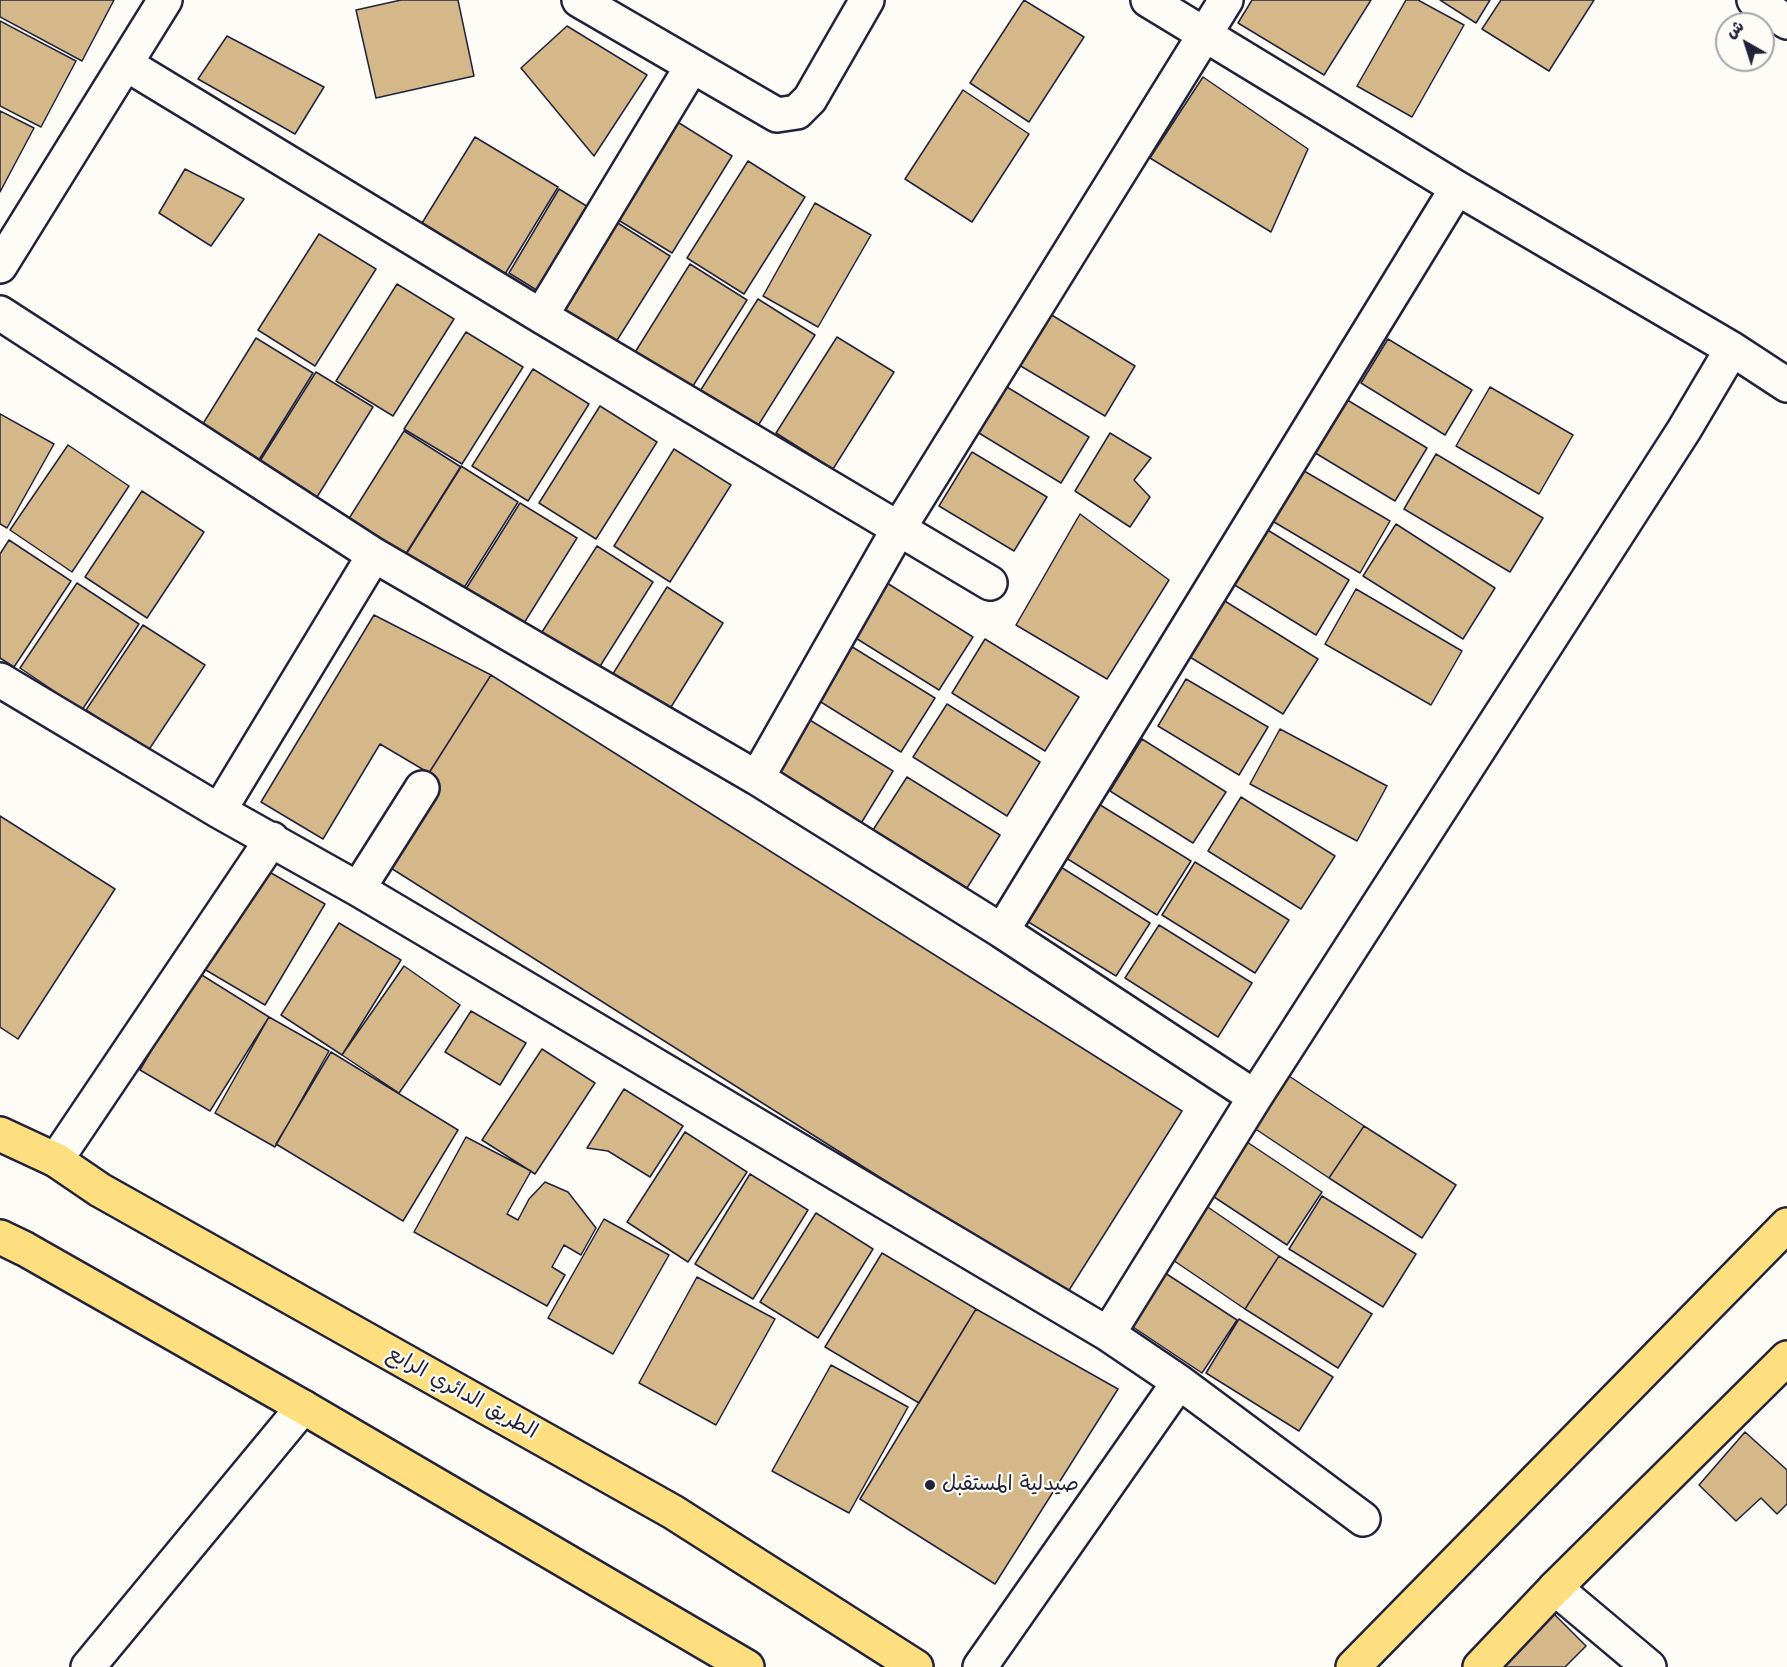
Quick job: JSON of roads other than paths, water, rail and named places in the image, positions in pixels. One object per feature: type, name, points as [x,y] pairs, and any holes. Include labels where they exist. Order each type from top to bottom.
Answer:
[{"type":"main road","name":"الطريق الدائري الرابع","points":[[0,1134],[56,1160],[100,1190],[673,1512],[916,1667]]},
{"type":"main road","points":[[1353,1667],[1787,1225]]},
{"type":"main road","points":[[0,1237],[303,1407],[747,1667]]},
{"type":"main road","points":[[1480,1667],[1555,1588],[1787,1358]]},
{"type":"street","points":[[0,266],[165,0]]},
{"type":"street","points":[[579,0],[777,115],[797,111],[810,99],[867,0]]},
{"type":"street","points":[[1148,0],[1457,188],[1732,349],[1787,385]]},
{"type":"street","points":[[757,778],[899,528],[1226,0]]},
{"type":"street","points":[[1754,0],[1787,22]]},
{"type":"street","points":[[126,64],[541,316],[990,583]]},
{"type":"street","points":[[541,316],[692,66]]},
{"type":"street","points":[[1002,931],[1457,188]]},
{"type":"street","points":[[0,313],[374,555],[757,778],[1002,931],[1255,1098]]},
{"type":"street","points":[[1108,1334],[1255,1098],[1684,430],[1732,349]]},
{"type":"street","points":[[219,811],[374,555]]},
{"type":"street","points":[[0,680],[219,811],[358,889],[1108,1334],[1179,1382],[1363,1519]]},
{"type":"street","points":[[358,889],[422,788]]},
{"type":"street","points":[[56,1160],[272,839]]},
{"type":"street","points":[[980,1667],[1179,1382]]},
{"type":"street","points":[[88,1667],[303,1407]]},
{"type":"street","points":[[1555,1588],[1648,1667]]},
{"type":"place","name":"صيدلية المستقبل","points":[[930,1485]]}]
